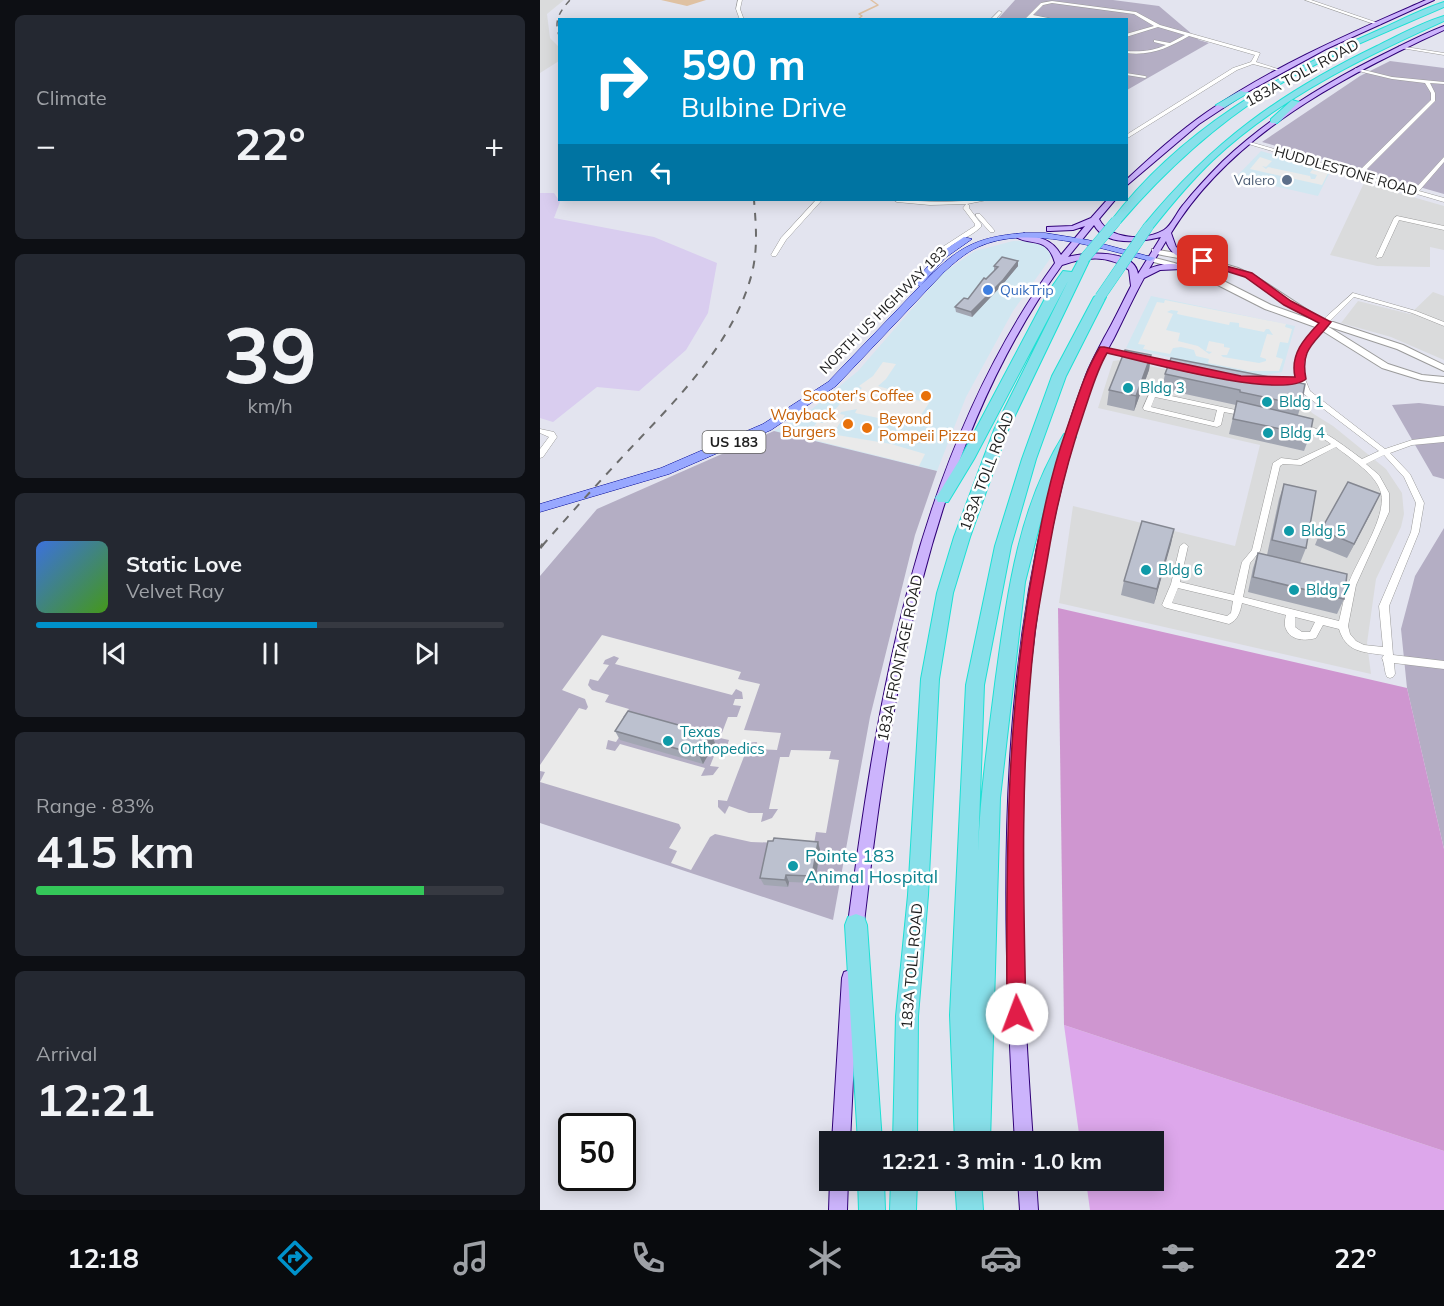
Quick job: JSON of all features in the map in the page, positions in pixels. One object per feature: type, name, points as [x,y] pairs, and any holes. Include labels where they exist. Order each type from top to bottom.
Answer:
[{"type":"highway","points":[[1221,105],[1300,63],[1444,3]]},
{"type":"highway","name":"183A TOLL ROAD","points":[[904,1131],[907,1016],[919,883],[930,679],[945,593],[1000,430],[1062,291],[1116,221],[1166,168],[1204,134],[1245,103],[1318,61],[1444,3]]},
{"type":"highway","points":[[1274,122],[1292,104],[1345,71],[1444,19]]},
{"type":"highway","name":"183A TOLL ROAD","points":[[967,1131],[962,1004],[975,685],[1003,546],[1029,459],[1059,376],[1100,297],[1169,198],[1195,171],[1263,113],[1336,68],[1444,19]]},
{"type":"highway","points":[[943,498],[1062,291]]},
{"type":"highway","points":[[978,1131],[990,798],[1017,582],[1035,512],[1052,466],[1069,437]]},
{"type":"highway","points":[[856,925],[869,1131]]},
{"type":"highway","points":[[871,1191],[872,1210]]},
{"type":"highway","points":[[903,1210],[904,1191]]},
{"type":"highway","points":[[969,1191],[970,1210]]},
{"type":"highway","points":[[976,1210],[977,1191]]},
{"type":"main road","points":[[1128,182],[1163,150],[1221,105],[1279,70],[1431,0]]},
{"type":"main road","points":[[1023,1131],[1016,993],[1014,880],[1020,718],[1038,568],[1050,509],[1069,437],[1093,369],[1137,281],[1168,232],[1199,190],[1248,143],[1316,92],[1356,69],[1444,28]]},
{"type":"main road","name":"US 183","points":[[1050,229],[1078,227],[1095,218],[1110,201]]},
{"type":"main road","points":[[1095,218],[1096,225],[1105,232],[1135,240],[1168,232]]},
{"type":"main road","name":"183A FRONTAGE ROAD","points":[[841,1131],[856,925],[875,778],[892,682],[917,577],[950,472],[991,376],[1029,307],[1058,264],[1095,218]]},
{"type":"main road","name":"NORTH US HIGHWAY 183","points":[[895,318],[912,291],[936,261],[965,240],[992,231],[1024,228],[1050,229],[1078,238],[1153,255]]},
{"type":"main road","points":[[980,242],[992,231]]},
{"type":"main road","points":[[1168,232],[1172,248],[1187,258]]},
{"type":"main road","points":[[1018,236],[1050,244],[1057,251],[1058,264],[1082,255],[1118,261],[1132,269],[1137,281]]},
{"type":"main road","name":"NORTH US HIGHWAY 183","points":[[540,508],[665,471],[767,427],[832,384],[952,260],[980,242],[1018,236],[1078,238],[1134,246],[1153,255]]},
{"type":"main road","points":[[1137,281],[1158,268],[1182,267]]},
{"type":"main road","points":[[838,1210],[839,1191]]},
{"type":"main road","points":[[1028,1191],[1029,1210]]},
{"type":"street","points":[[740,0],[738,9],[741,18]]},
{"type":"street","points":[[1307,0],[1379,24]]},
{"type":"street","points":[[1315,3],[1323,0]]},
{"type":"street","points":[[1028,18],[1042,4],[1058,2],[1135,13],[1158,26],[1258,54],[1253,63]]},
{"type":"street","points":[[994,18],[1000,12]]},
{"type":"street","points":[[1128,35],[1158,26]]},
{"type":"street","points":[[1128,52],[1151,53],[1188,35]]},
{"type":"street","points":[[1156,41],[1170,45]]},
{"type":"street","points":[[1401,47],[1444,54]]},
{"type":"street","points":[[1128,137],[1235,69],[1253,63],[1279,70]]},
{"type":"street","points":[[1356,69],[1392,78],[1444,83]]},
{"type":"street","points":[[1137,81],[1151,73]]},
{"type":"street","points":[[1128,74],[1145,77]]},
{"type":"street","points":[[1358,175],[1433,100],[1433,93],[1427,82]]},
{"type":"street","name":"HUDDLESTONE ROAD","points":[[1248,143],[1444,200]]},
{"type":"street","points":[[1415,192],[1444,159]]},
{"type":"street","points":[[774,255],[783,239],[818,201]]},
{"type":"street","points":[[903,201],[928,205],[964,203],[971,207],[992,231]]},
{"type":"street","points":[[936,261],[937,255],[943,248],[978,227],[978,222],[964,203]]},
{"type":"street","points":[[1379,257],[1397,218],[1444,228]]},
{"type":"street","points":[[1153,255],[1219,264],[1248,275],[1385,366],[1421,377],[1444,380]]},
{"type":"street","points":[[1153,255],[1215,279],[1268,308],[1400,347],[1444,368]]},
{"type":"street","points":[[1390,675],[1386,655],[1384,606],[1415,532],[1420,503],[1407,476],[1383,452],[1307,392],[1298,364],[1301,354],[1323,324],[1353,295],[1414,312],[1444,324]]},
{"type":"street","points":[[1104,350],[1184,367]]},
{"type":"street","points":[[1290,381],[1301,379]]},
{"type":"street","points":[[1221,409],[1217,424],[1148,408],[1153,394],[1221,409],[1252,416]]},
{"type":"street","points":[[1295,425],[1327,436],[1376,477],[1385,493],[1385,512],[1352,585],[1343,626],[1346,638],[1355,647],[1444,665]]},
{"type":"street","points":[[540,431],[551,434],[553,437],[540,455]]},
{"type":"street","points":[[1361,463],[1383,452],[1421,440],[1444,439]]},
{"type":"street","points":[[1184,546],[1175,584],[1167,605],[1229,620],[1235,614],[1246,562],[1256,551],[1276,465],[1281,461],[1298,463],[1336,444]]},
{"type":"street","points":[[1175,584],[1343,626]]},
{"type":"street","points":[[1291,612],[1289,627],[1294,633],[1307,638],[1313,635],[1322,620]]},
{"type":"shaded area","points":[[540,0],[564,0],[547,14],[550,38],[558,46],[558,62],[540,73]]},
{"type":"shaded area","points":[[1015,0],[1113,0],[1159,6],[1199,40],[1209,43],[1128,89],[1128,18],[999,18]]},
{"type":"shaded area","points":[[1390,61],[1444,68],[1444,194],[1262,142],[1360,76]]},
{"type":"shaded area","points":[[1261,151],[1330,172],[1318,196],[1236,177]]},
{"type":"shaded area","points":[[1260,157],[1272,161],[1266,167],[1262,166],[1266,169],[1268,167],[1310,176],[1311,179],[1315,179],[1317,175],[1310,173],[1312,170],[1328,173],[1322,185],[1250,169]]},
{"type":"shaded area","points":[[1364,183],[1444,206],[1444,250],[1430,247],[1430,267],[1377,266],[1330,255]]},
{"type":"shaded area","points":[[540,193],[554,193],[560,202],[554,218],[654,237],[717,263],[708,313],[686,350],[639,391],[597,387],[553,422],[540,418]]},
{"type":"shaded area","points":[[1013,241],[1034,241],[1046,244],[1052,256],[1013,311],[966,397],[937,471],[774,431],[812,409],[858,371],[944,272],[975,251]]},
{"type":"shaded area","points":[[1433,292],[1444,296],[1444,360],[1391,337],[1341,323],[1358,301],[1410,314]]},
{"type":"shaded area","points":[[1151,296],[1295,326],[1282,372],[1266,375],[1246,373],[1126,348]]},
{"type":"shaded area","points":[[1165,300],[1286,324],[1285,327],[1292,329],[1288,343],[1280,342],[1276,357],[1283,359],[1279,371],[1249,371],[1208,363],[1209,359],[1196,356],[1194,350],[1181,347],[1173,348],[1170,354],[1143,349],[1145,345],[1138,344],[1157,302],[1164,303]],"holes":[[[1178,311],[1177,314],[1229,325],[1230,322],[1239,323],[1239,327],[1264,332],[1269,329],[1273,335],[1267,334],[1260,357],[1266,361],[1259,363],[1223,357],[1221,355],[1227,355],[1230,348],[1224,347],[1224,344],[1209,341],[1206,351],[1212,352],[1209,354],[1198,346],[1178,341],[1180,333],[1166,330],[1173,314],[1167,312]]]},
{"type":"shaded area","points":[[1120,360],[1254,387],[1294,388],[1312,413],[1333,426],[1386,469],[1402,493],[1404,514],[1401,527],[1376,579],[1367,643],[1371,674],[1059,603],[1073,506],[1235,546],[1260,445],[1098,408],[1113,361]]},
{"type":"shaded area","points":[[883,362],[896,364],[878,386],[898,392],[896,395],[929,403],[921,415],[926,417],[920,427],[855,413],[857,409],[841,412],[840,414],[845,415],[836,429],[831,428],[830,431],[837,435],[891,444],[925,454],[919,466],[806,438],[817,422],[823,423],[840,404],[862,388],[859,386],[873,376]]},
{"type":"shaded area","points":[[1419,403],[1444,406],[1444,479],[1433,476],[1392,405]]},
{"type":"shaded area","points":[[774,431],[937,471],[915,535],[870,717],[833,920],[540,823],[540,576],[597,509]]},
{"type":"shaded area","points":[[1444,528],[1444,849],[1407,688],[1401,629],[1415,576]]},
{"type":"shaded area","points":[[1058,608],[1407,688],[1444,849],[1444,1151],[1064,1025]]},
{"type":"shaded area","points":[[602,635],[741,672],[738,679],[760,684],[744,730],[781,733],[777,750],[755,749],[757,742],[744,743],[739,747],[736,753],[745,754],[727,801],[718,800],[718,807],[725,814],[729,806],[749,813],[763,813],[761,822],[772,818],[778,809],[769,809],[780,757],[789,757],[791,750],[831,751],[829,759],[839,760],[826,833],[816,832],[814,844],[751,842],[715,834],[710,837],[691,870],[671,863],[677,851],[669,848],[681,828],[679,824],[540,782],[545,772],[540,771],[540,765],[579,708],[586,710],[588,707],[585,699],[562,690]],"holes":[[[614,656],[619,658],[615,664],[732,695],[736,689],[742,692],[743,699],[735,699],[733,705],[741,706],[737,717],[728,717],[720,738],[729,740],[725,752],[716,751],[710,766],[719,767],[713,775],[701,776],[705,768],[620,744],[615,751],[606,749],[608,740],[616,742],[630,720],[623,717],[629,709],[605,702],[609,695],[592,690],[588,685],[590,679],[598,681],[609,665],[603,664],[605,660]]]},
{"type":"shaded area","points":[[1064,1025],[1444,1151],[1444,1210],[1090,1210],[1087,1191],[1164,1191],[1164,1131],[1079,1131]]},
{"type":"building","points":[[1002,257],[1018,261],[1003,280],[971,312],[955,307],[964,298],[968,299],[984,278],[986,279],[998,267],[994,266]]},
{"type":"building","points":[[1125,350],[1151,355],[1136,396],[1109,390]]},
{"type":"building","points":[[1171,358],[1305,384],[1301,405],[1165,374]]},
{"type":"building","points":[[1237,401],[1313,419],[1310,435],[1233,419]]},
{"type":"building","points":[[1348,482],[1380,494],[1354,544],[1321,530]]},
{"type":"building","name":"Bldg 5","points":[[1284,484],[1316,491],[1306,548],[1272,540]]},
{"type":"building","name":"Bldg 6","points":[[1142,521],[1174,529],[1157,589],[1124,581]]},
{"type":"building","points":[[1258,553],[1347,574],[1344,599],[1253,577]]},
{"type":"building","name":"Texas Orthopedics","points":[[628,711],[711,734],[699,755],[615,731]]},
{"type":"building","name":"Pointe 183 Animal Hospital","points":[[774,838],[818,842],[812,876],[786,875],[785,880],[760,878],[768,841],[773,841]]},
{"type":"waterway","points":[[665,0],[687,4],[702,0]]},
{"type":"waterway","points":[[860,18],[862,16],[859,14],[878,5],[871,0]]},
{"type":"railway","points":[[558,18],[570,0]]},
{"type":"railway","points":[[558,18],[558,32]]},
{"type":"railway","points":[[542,546],[684,391],[718,347],[732,323],[752,273],[756,246],[754,201]]},
{"type":"railway","points":[[540,548],[543,544]]},
{"type":"place","name":"Valero","points":[[1287,180]]},
{"type":"place","name":"QuikTrip","points":[[988,290]]},
{"type":"place","name":"Bldg 3","points":[[1128,388]]},
{"type":"place","name":"Scooter's Coffee","points":[[926,396]]},
{"type":"place","name":"Bldg 1","points":[[1267,402]]},
{"type":"place","name":"Wayback Burgers","points":[[848,424]]},
{"type":"place","name":"Beyond Pompeii Pizza","points":[[867,428]]},
{"type":"place","name":"Bldg 4","points":[[1268,433]]},
{"type":"place","name":"Bldg 5","points":[[1289,531]]},
{"type":"place","name":"Bldg 6","points":[[1146,570]]},
{"type":"place","name":"Bldg 7","points":[[1294,590]]},
{"type":"place","name":"Texas Orthopedics","points":[[668,741]]},
{"type":"place","name":"Pointe 183 Animal Hospital","points":[[793,866]]},
{"type":"route","points":[[1017,1014],[1014,880],[1016,802],[1020,718],[1029,632],[1038,568],[1050,509],[1063,456],[1093,369],[1104,350],[1241,380],[1280,382],[1301,379],[1298,364],[1301,354],[1326,322],[1287,303],[1248,275],[1219,264],[1203,261]]}]
